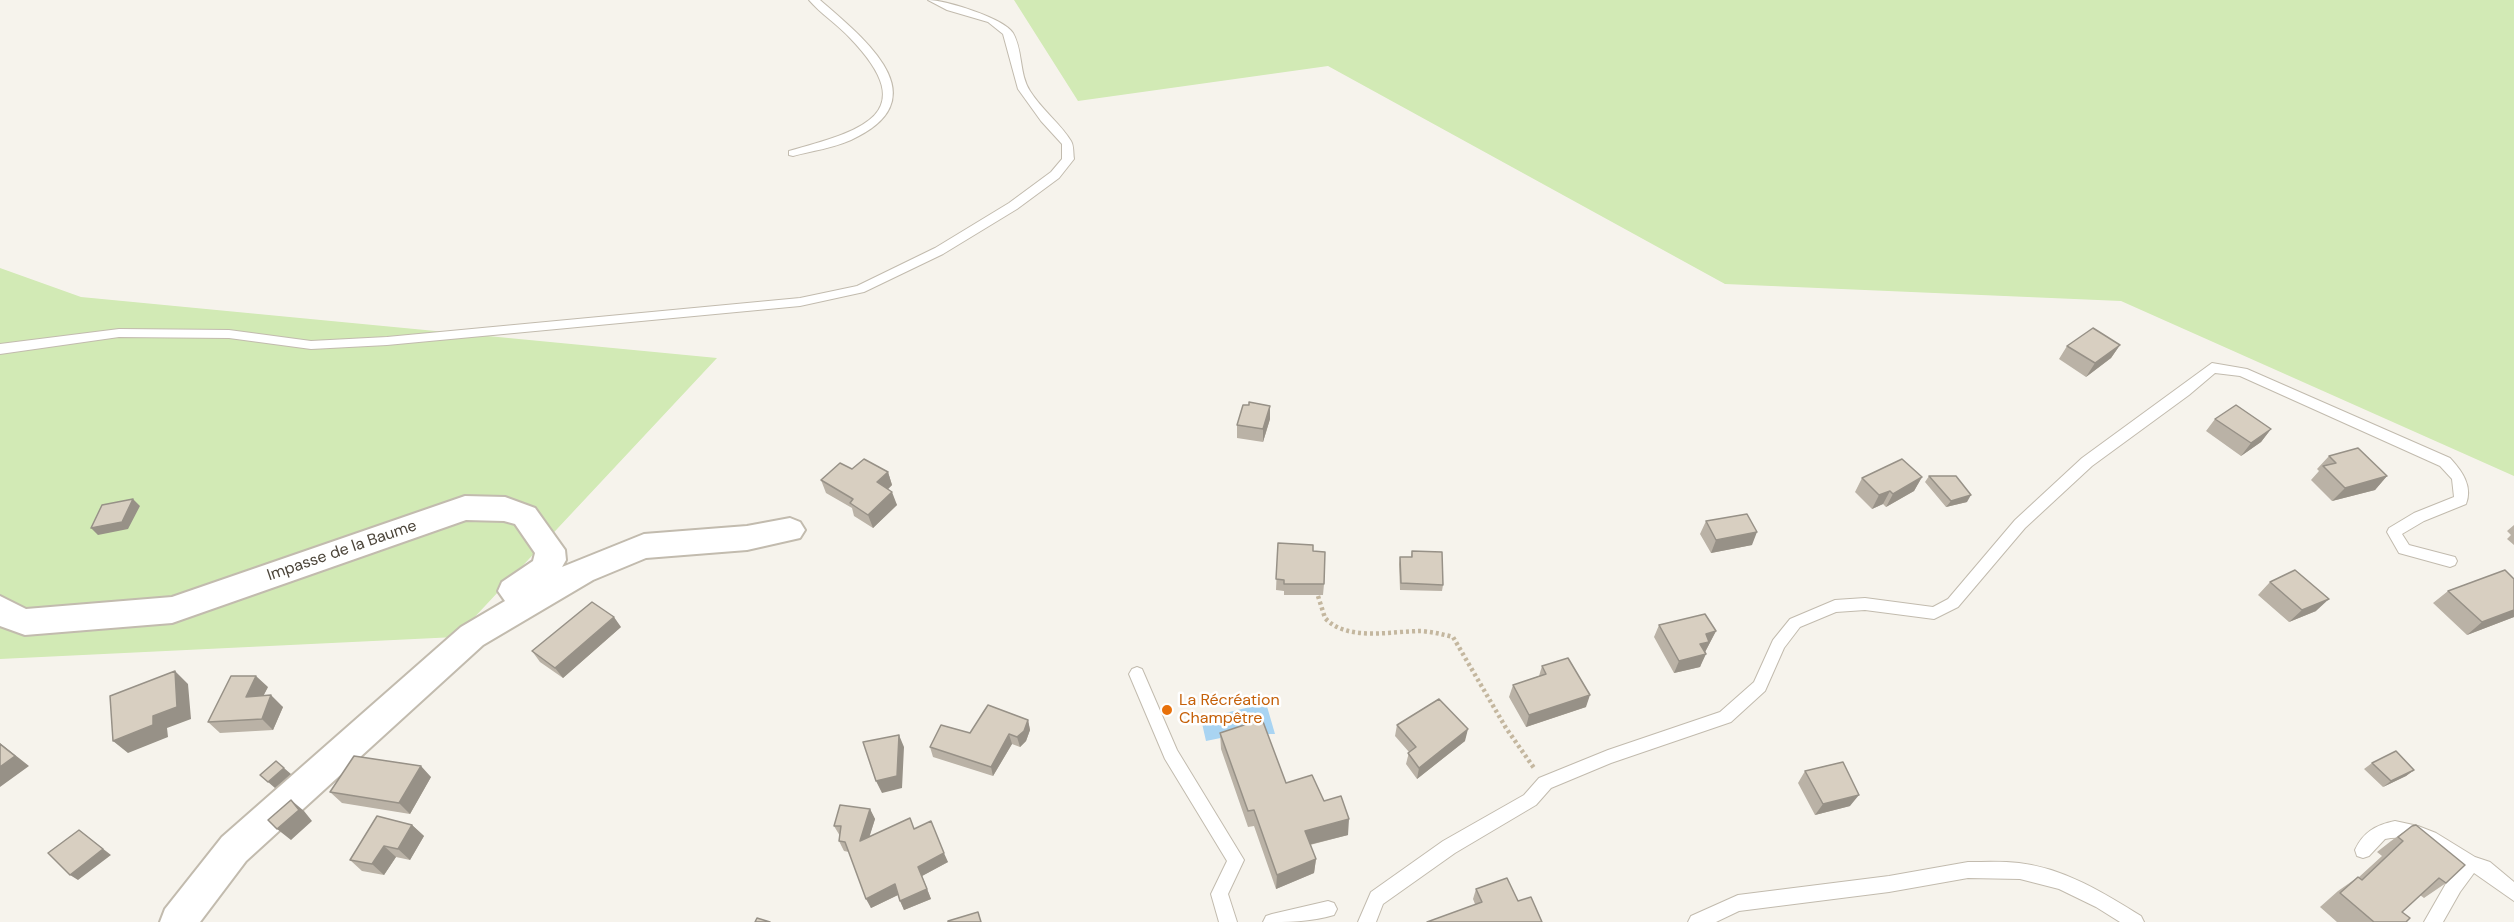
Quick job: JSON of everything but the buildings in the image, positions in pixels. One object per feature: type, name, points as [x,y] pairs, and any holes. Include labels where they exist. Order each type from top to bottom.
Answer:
[{"type":"street","name":"Impasse de la Baume","points":[[0,609],[2,613],[25,622],[172,610],[465,508],[505,509],[525,516],[550,550],[551,560],[544,570],[495,603],[472,636]]},
{"type":"street","points":[[178,922],[234,849],[472,636],[582,571],[644,546],[747,538],[790,530]]},
{"type":"lane","points":[[793,153],[844,139],[872,123],[888,106],[889,84],[877,61],[814,0]]},
{"type":"lane","points":[[0,350],[119,333],[229,334],[311,345],[387,341],[800,302],[860,290],[939,251],[1012,206],[1055,175],[1068,159],[1067,143],[1045,119],[1023,88],[1008,33],[992,20],[950,8],[933,0]]},
{"type":"lane","points":[[1367,922],[1377,898],[1449,847],[1530,800],[1545,783],[1608,757],[1725,717],[1760,686],[1778,644],[1795,623],[1834,606],[1865,604],[1934,613],[1953,603],[2020,524],[2087,462],[2184,392],[2212,368],[2242,372],[2445,462],[2459,477],[2461,500],[2419,517],[2394,532],[2404,549],[2450,561]]},
{"type":"lane","points":[[1137,674],[1171,754],[1236,860],[1219,894],[1227,922]]},
{"type":"lane","points":[[2363,850],[2384,830],[2420,833],[2471,864],[2484,868],[2514,893]]},
{"type":"lane","points":[[2433,922],[2458,878],[2471,864]]},
{"type":"lane","points":[[1697,922],[1738,903],[1889,884],[1968,870],[1999,870],[2020,871],[2061,881],[2102,900],[2135,922]]},
{"type":"lane","points":[[1272,922],[1328,909]]},
{"type":"path","points":[[1318,596],[1320,611],[1330,624],[1349,631],[1439,631],[1453,637],[1506,728],[1545,783]]},
{"type":"green space","points":[[1014,0],[2514,0],[2514,476],[2121,301],[1725,284],[1328,66],[1078,101]]},
{"type":"green space","points":[[0,268],[81,297],[717,358],[456,637],[0,659]]},
{"type":"water","points":[[1266,703],[1275,734],[1240,734],[1206,741],[1201,719]]},
{"type":"place","name":"La Récréation Champêtre","points":[[1167,710]]}]
